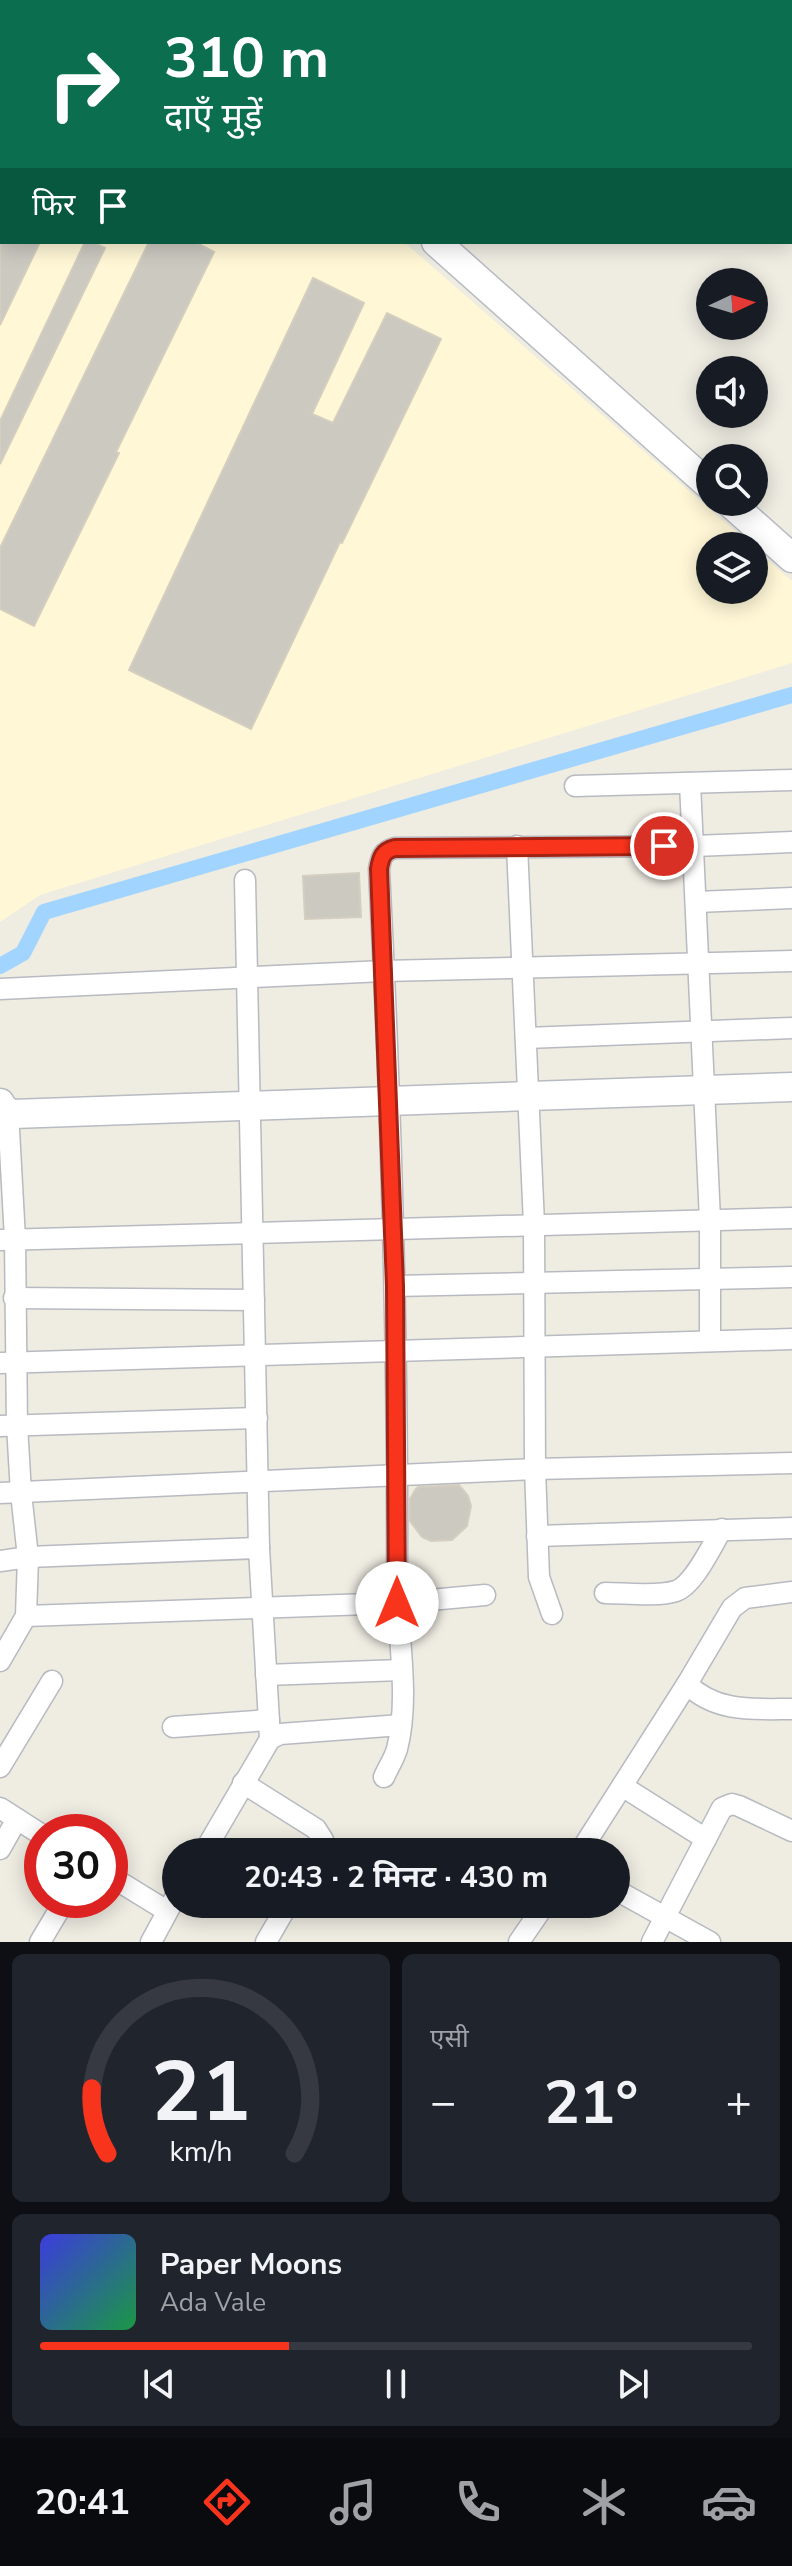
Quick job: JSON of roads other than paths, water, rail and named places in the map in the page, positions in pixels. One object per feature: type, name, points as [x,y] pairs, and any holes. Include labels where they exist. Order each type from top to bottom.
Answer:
[{"type":"main road","points":[[438,244],[696,474]]},
{"type":"main road","points":[[745,516],[792,558]]},
{"type":"main road","points":[[3,1109],[252,1106],[792,1087]]},
{"type":"street","points":[[575,786],[792,780]]},
{"type":"street","points":[[690,783],[710,1220],[710,1341]]},
{"type":"street","points":[[384,1777],[396,1752],[401,1725],[395,1286],[379,869],[385,852],[395,848],[694,846],[792,842]]},
{"type":"street","points":[[517,846],[534,1224],[537,1536],[540,1585],[552,1614]]},
{"type":"street","points":[[212,1838],[270,1730],[259,1548],[245,880]]},
{"type":"street","points":[[696,902],[792,898]]},
{"type":"street","points":[[0,989],[384,971],[792,961]]},
{"type":"street","points":[[526,1038],[792,1028]]},
{"type":"street","points":[[0,1661],[26,1616],[28,1557],[10,1493],[7,1363],[14,1298],[7,1239],[3,1109]]},
{"type":"street","points":[[7,1239],[792,1218]]},
{"type":"street","points":[[395,1286],[792,1277]]},
{"type":"street","points":[[14,1298],[254,1300]]},
{"type":"street","points":[[7,1363],[255,1353],[396,1352],[792,1339]]},
{"type":"street","points":[[9,1426],[257,1418]]},
{"type":"street","points":[[10,1493],[535,1469],[792,1463]]},
{"type":"street","points":[[537,1536],[792,1528]]},
{"type":"street","points":[[605,1593],[667,1593],[683,1587],[692,1579],[722,1529]]},
{"type":"street","points":[[0,1561],[28,1557],[259,1548]]},
{"type":"street","points":[[589,1838],[732,1608],[745,1598],[792,1592]]},
{"type":"street","points":[[26,1616],[397,1603],[485,1595]]},
{"type":"street","points":[[266,1675],[401,1670]]},
{"type":"street","points":[[0,1767],[52,1681]]},
{"type":"street","points":[[687,1684],[713,1701],[735,1709],[792,1709]]},
{"type":"street","points":[[173,1727],[270,1730],[280,1734],[401,1725]]},
{"type":"street","points":[[243,1783],[316,1829],[322,1838]]},
{"type":"street","points":[[622,1786],[706,1839]]},
{"type":"street","points":[[652,1942],[722,1808],[732,1804],[792,1831]]},
{"type":"street","points":[[0,1849],[9,1814]]},
{"type":"street","points":[[128,1884],[162,1899]]},
{"type":"street","points":[[630,1898],[710,1942]]},
{"type":"street","points":[[40,1942],[54,1918]]},
{"type":"street","points":[[151,1942],[164,1918]]},
{"type":"street","points":[[266,1942],[280,1918]]},
{"type":"street","points":[[519,1942],[535,1918]]},
{"type":"waterway","points":[[0,966],[23,953],[44,912],[792,695]]}]
